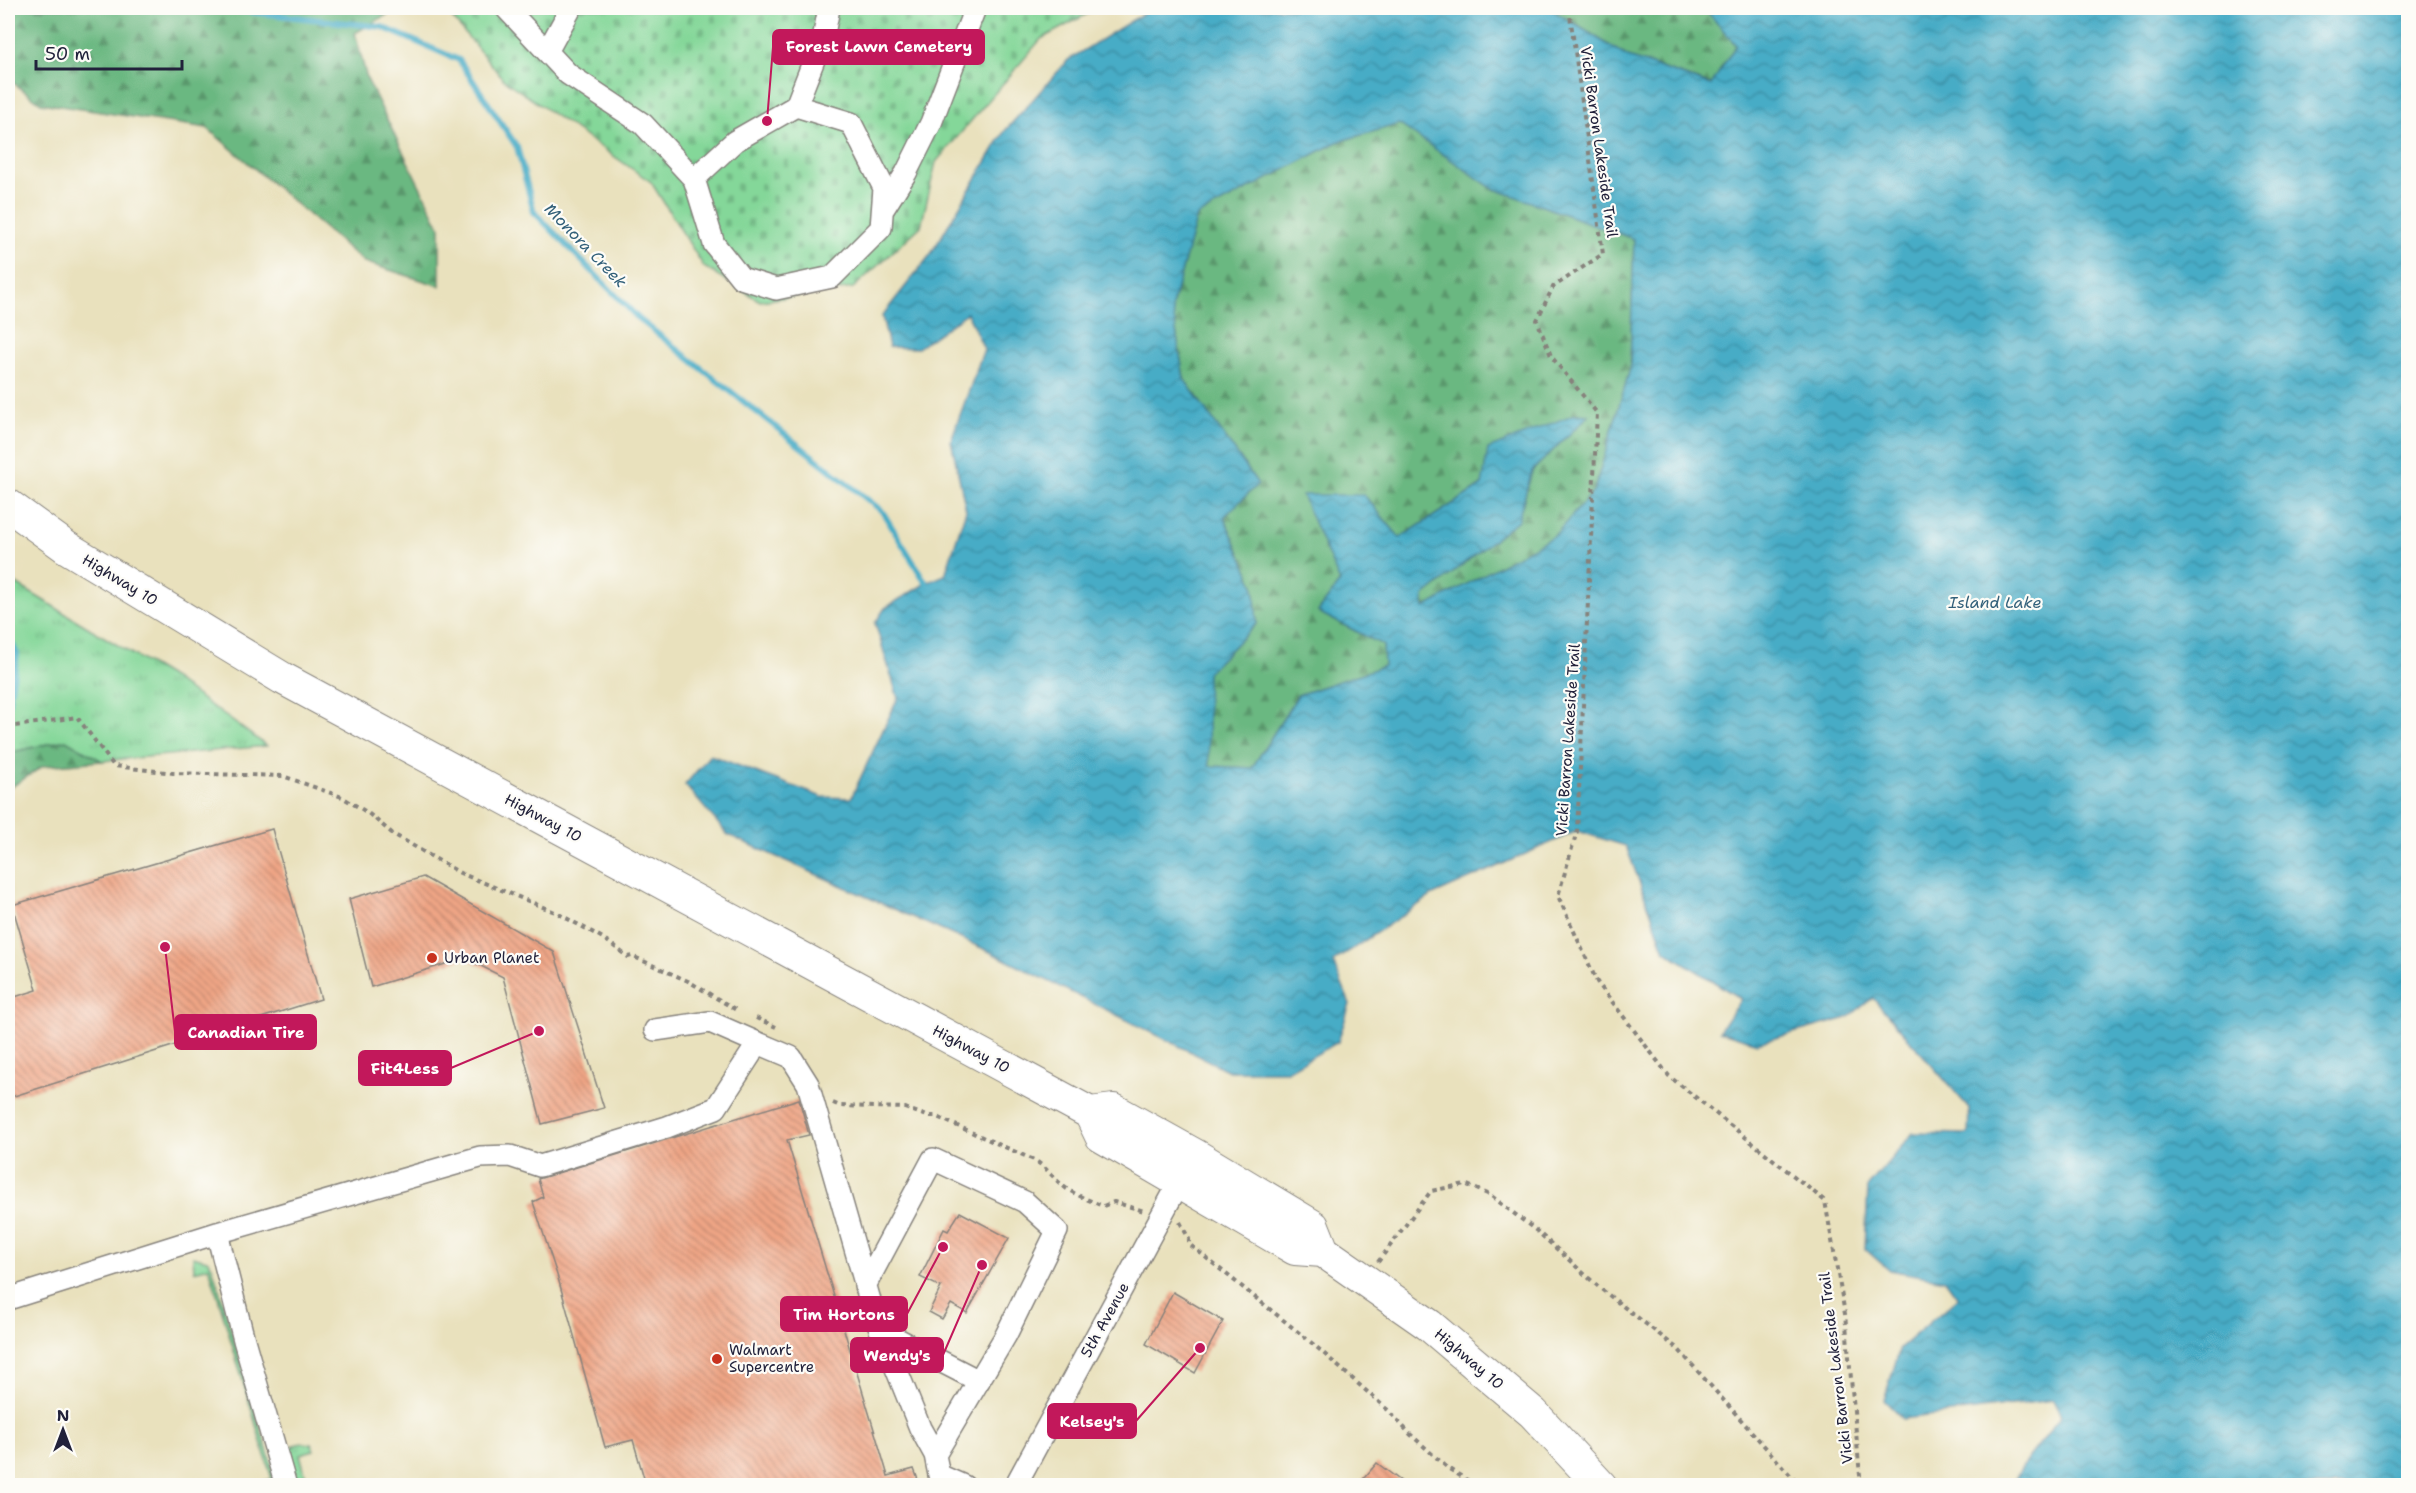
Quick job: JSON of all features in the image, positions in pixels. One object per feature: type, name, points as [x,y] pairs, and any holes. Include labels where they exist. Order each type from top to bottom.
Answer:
[{"type":"highway","name":"Highway 10","points":[[8,505],[66,547],[282,678],[1090,1113],[1101,1136],[1187,1168],[1295,1250],[1323,1251],[1429,1325],[1533,1413],[1601,1485]]},
{"type":"street","points":[[506,8],[548,50],[568,74],[643,124],[694,179],[714,244],[741,278],[776,289],[832,277],[881,228],[884,188],[851,123],[796,106]]},
{"type":"street","points":[[548,50],[571,8]]},
{"type":"street","points":[[694,179],[735,141],[796,106],[824,34],[829,8]]},
{"type":"street","points":[[882,210],[906,173],[931,123],[975,9]]},
{"type":"street","points":[[655,1030],[710,1022],[791,1057],[808,1084],[865,1286],[880,1330],[920,1428],[935,1455],[936,1480],[964,1485]]},
{"type":"street","points":[[8,1299],[217,1233],[480,1157],[510,1156],[540,1166],[667,1127],[716,1108],[758,1043]]},
{"type":"street","points":[[865,1286],[933,1159],[1025,1202],[1057,1231],[1006,1335],[935,1455]]},
{"type":"street","name":"5th Avenue","points":[[1015,1485],[1187,1168]]},
{"type":"street","points":[[217,1233],[244,1340],[285,1485]]},
{"type":"street","points":[[880,1330],[979,1381]]},
{"type":"path","name":"Vicki Barron Lakeside Trail","points":[[1569,8],[1603,255],[1552,287],[1537,321],[1551,356],[1597,413],[1577,831],[1558,896],[1597,982],[1669,1076],[1825,1201],[1845,1314],[1861,1485]]},
{"type":"path","points":[[1366,1279],[1431,1191],[1466,1184],[1490,1195],[1538,1232],[1601,1289],[1678,1349],[1800,1485]]},
{"type":"green space","points":[[8,8],[399,8],[355,33],[367,79],[440,227],[440,286],[364,262],[207,128],[41,103],[8,79]]},
{"type":"green space","points":[[444,8],[1098,8],[1041,39],[936,162],[921,226],[853,288],[760,301],[704,267],[651,182],[504,80]]},
{"type":"green space","points":[[1549,8],[1704,8],[1736,45],[1712,85],[1628,57]]},
{"type":"green space","points":[[1399,124],[1492,188],[1634,239],[1630,369],[1594,491],[1555,535],[1424,608],[1424,596],[1518,520],[1532,471],[1589,415],[1400,538],[1364,495],[1340,582],[1318,612],[1383,645],[1384,666],[1298,695],[1252,768],[1208,766],[1207,673],[1257,623],[1254,585],[1224,517],[1258,484],[1184,379],[1172,306],[1197,216],[1337,142]]},
{"type":"green space","points":[[8,579],[172,678],[267,746],[102,761],[65,740],[8,753]]},
{"type":"green space","points":[[66,740],[102,761],[43,766],[8,789],[8,753]]},
{"type":"green space","points":[[193,1256],[207,1260],[212,1266],[275,1476],[275,1485],[258,1485],[258,1483],[272,1479],[209,1267],[194,1271]]},
{"type":"green space","points":[[311,1444],[314,1450],[300,1454],[308,1485],[295,1485],[288,1453],[294,1445]]},
{"type":"water","name":"Island Lake","points":[[1152,8],[1549,8],[1628,57],[1711,85],[1736,45],[1704,8],[2408,8],[2408,1485],[2011,1485],[2061,1416],[2053,1400],[1903,1419],[1884,1400],[1900,1348],[1958,1298],[1945,1280],[1889,1270],[1865,1249],[1868,1186],[1913,1133],[1968,1134],[1969,1108],[1873,998],[1847,1018],[1757,1043],[1719,1031],[1741,999],[1665,951],[1626,846],[1577,831],[1433,895],[1333,962],[1350,1004],[1338,1042],[1287,1071],[1229,1071],[984,949],[728,835],[685,785],[710,755],[822,797],[851,798],[898,698],[875,623],[885,608],[926,583],[945,575],[966,510],[951,440],[984,349],[967,313],[918,348],[889,347],[882,316],[931,254],[1004,132],[1068,60]],"holes":[[[1399,124],[1492,188],[1634,239],[1630,369],[1594,491],[1555,535],[1424,608],[1424,596],[1518,520],[1532,471],[1589,415],[1575,414],[1488,449],[1482,485],[1400,538],[1364,495],[1302,495],[1340,582],[1318,612],[1383,645],[1384,666],[1298,695],[1252,768],[1209,766],[1207,673],[1257,623],[1254,585],[1224,517],[1258,484],[1184,379],[1172,306],[1197,216],[1337,142]]]},
{"type":"building","points":[[272,829],[321,999],[8,1098],[8,999],[37,990],[12,905]]},
{"type":"building","points":[[423,877],[554,952],[604,1108],[542,1124],[503,977],[465,958],[371,987],[349,899]]},
{"type":"building","name":"Walmart Supercentre","points":[[799,1099],[809,1135],[787,1140],[888,1476],[914,1469],[920,1485],[646,1485],[633,1440],[605,1447],[558,1278],[533,1202],[543,1197],[538,1179]]},
{"type":"building","points":[[960,1212],[1009,1238],[967,1313],[951,1304],[942,1319],[929,1312],[941,1287],[920,1277],[944,1229],[948,1231]]},
{"type":"building","points":[[1173,1292],[1223,1321],[1195,1373],[1146,1344]]},
{"type":"building","points":[[1377,1463],[1406,1485],[1358,1485]]},
{"type":"waterway","name":"Monora Creek","points":[[215,8],[382,27],[459,60],[517,147],[534,212],[639,319],[882,511],[926,583]]},
{"type":"waterway","points":[[8,635],[17,654],[8,706]]},
{"type":"place","name":"Forest Lawn Cemetery","points":[[767,121]]},
{"type":"place","name":"Canadian Tire","points":[[165,947]]},
{"type":"place","name":"Urban Planet","points":[[432,958]]},
{"type":"place","name":"Fit4Less","points":[[539,1031]]},
{"type":"place","name":"Tim Hortons","points":[[943,1247]]},
{"type":"place","name":"Wendy's","points":[[982,1265]]},
{"type":"place","name":"Kelsey's","points":[[1200,1348]]},
{"type":"place","name":"Walmart Supercentre","points":[[717,1359]]}]
